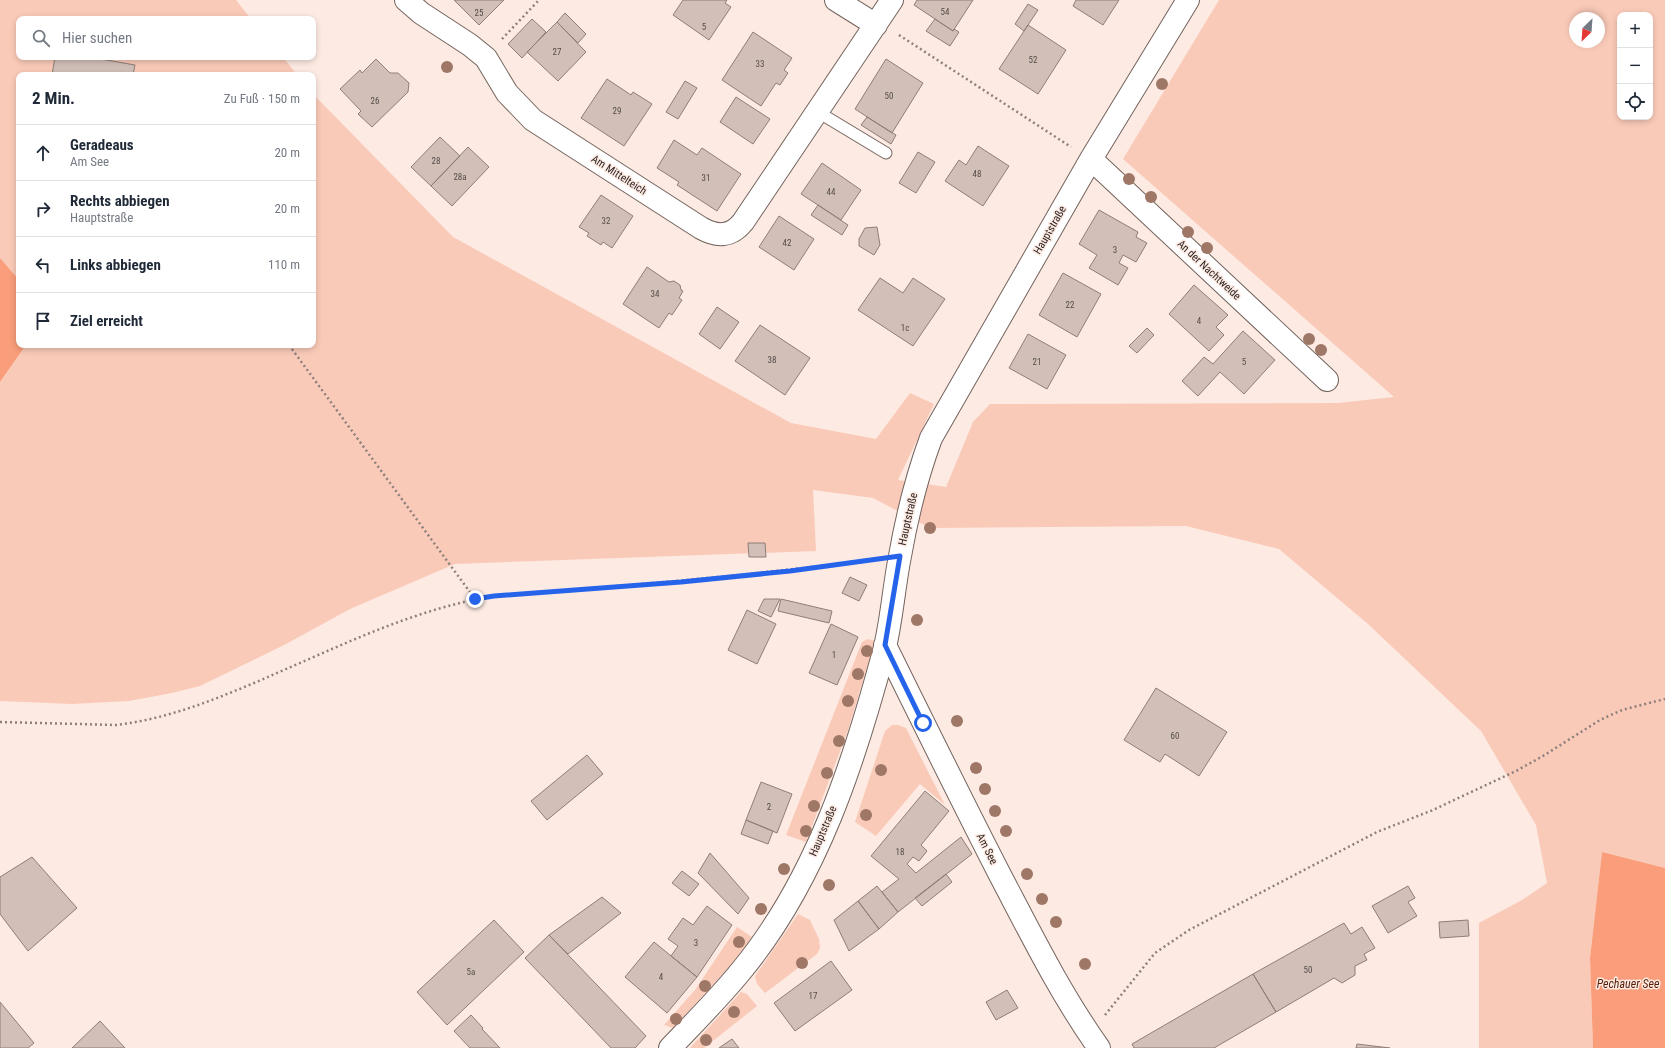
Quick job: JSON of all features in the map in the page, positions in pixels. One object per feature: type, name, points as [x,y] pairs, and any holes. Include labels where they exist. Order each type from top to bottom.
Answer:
[{"type":"street","name":"Am Mittelteich","points":[[406,0],[421,13],[470,45],[486,58],[507,93],[533,120],[701,228],[717,235],[732,233],[743,222],[892,0]]},
{"type":"street","points":[[836,0],[877,23]]},
{"type":"street","name":"Hauptstraße","points":[[670,1048],[742,970],[768,934],[805,872],[833,809],[852,758],[885,645],[908,516],[918,477],[931,438],[1091,160],[1188,0]]},
{"type":"street","name":"An der Nachtweide","points":[[1091,160],[1327,380]]},
{"type":"street","name":"Am See","points":[[885,645],[941,760],[1048,966],[1094,1041]]},
{"type":"lane","points":[[818,112],[886,153]]},
{"type":"path","points":[[486,58],[539,0]]},
{"type":"path","points":[[877,23],[1091,160]]},
{"type":"path","points":[[291,348],[475,599]]},
{"type":"path","points":[[0,722],[116,724],[134,722],[179,712],[218,698],[414,616],[475,599],[494,596],[681,582],[790,571],[900,556]]},
{"type":"path","points":[[1094,1041],[1155,953],[1189,930],[1377,832],[1433,810],[1497,781],[1534,762],[1608,716],[1622,710],[1665,699]]},
{"type":"shaded area","points":[[0,0],[236,0],[249,16],[16,16],[16,60],[285,60],[295,72],[16,72],[16,277],[0,258]]},
{"type":"shaded area","points":[[1219,0],[1665,0],[1665,868],[1602,852],[1590,958],[1593,1048],[1479,1048],[1479,923],[1522,900],[1547,883],[1536,825],[1481,731],[1368,624],[1279,549],[1186,526],[930,528],[873,498],[813,490],[816,551],[455,564],[350,609],[286,644],[200,686],[129,701],[72,704],[0,701],[0,382],[24,348],[316,348],[316,97],[453,237],[791,423],[876,439],[910,393],[934,404],[898,480],[946,487],[973,422],[990,404],[1338,403],[1394,397],[1123,159]]},
{"type":"shaded area","points":[[868,639],[875,641],[848,730],[806,842],[786,835],[862,642]]},
{"type":"shaded area","points":[[892,725],[898,725],[906,728],[945,805],[920,784],[876,836],[855,822],[885,731]]},
{"type":"shaded area","points":[[798,914],[810,920],[819,939],[820,948],[817,954],[765,993],[757,984],[755,976]]},
{"type":"shaded area","points":[[737,927],[752,937],[730,966],[673,1028],[664,1025],[695,990]]},
{"type":"shaded area","points":[[741,992],[747,994],[757,1006],[704,1048],[690,1048]]},
{"type":"water","points":[[0,258],[16,277],[16,348],[24,348],[0,382]]},
{"type":"water","name":"Pechauer See","points":[[1602,852],[1665,868],[1665,1048],[1593,1048],[1590,958]]},
{"type":"building","points":[[454,0],[504,0],[479,25]]},
{"type":"building","points":[[683,0],[727,0],[725,3],[731,7],[709,40],[673,15]]},
{"type":"building","points":[[917,0],[973,0],[953,31],[914,5]]},
{"type":"building","points":[[1076,0],[1119,0],[1103,25],[1073,6]]},
{"type":"building","points":[[1028,4],[1038,10],[1024,31],[1015,24]]},
{"type":"building","points":[[565,13],[586,34],[578,43],[557,22]]},
{"type":"building","points":[[532,19],[546,32],[522,58],[508,44]]},
{"type":"building","points":[[935,19],[953,31],[954,29],[959,32],[950,46],[926,31]]},
{"type":"building","points":[[557,22],[586,52],[558,81],[527,52]]},
{"type":"building","points":[[1028,25],[1066,50],[1038,94],[999,69]]},
{"type":"building","points":[[753,32],[792,58],[784,70],[788,73],[780,85],[776,83],[761,106],[722,80]]},
{"type":"building","points":[[376,59],[390,73],[398,73],[409,83],[408,92],[372,127],[358,114],[361,111],[340,89],[360,70],[362,73]]},
{"type":"building","points":[[886,59],[923,83],[892,133],[855,109]]},
{"type":"building","points":[[54,60],[106,60],[135,65],[134,72],[52,72]]},
{"type":"building","points":[[607,79],[631,95],[633,92],[652,104],[624,146],[581,118]]},
{"type":"building","points":[[685,81],[697,88],[678,119],[666,112]]},
{"type":"building","points":[[736,97],[770,119],[753,144],[720,122]]},
{"type":"building","points":[[867,117],[896,135],[891,144],[861,125]]},
{"type":"building","points":[[440,137],[460,156],[431,186],[411,167]]},
{"type":"building","points":[[674,140],[697,155],[702,148],[741,174],[717,211],[677,185],[679,182],[657,168]]},
{"type":"building","points":[[978,146],[1009,166],[983,206],[945,181],[959,160],[966,165]]},
{"type":"building","points":[[468,147],[489,167],[452,206],[431,186]]},
{"type":"building","points":[[918,152],[935,162],[916,193],[899,183]]},
{"type":"building","points":[[822,163],[861,190],[841,220],[801,194]]},
{"type":"building","points":[[601,195],[633,216],[612,248],[603,242],[601,245],[587,236],[589,233],[579,227]]},
{"type":"building","points":[[818,205],[848,225],[842,235],[811,215]]},
{"type":"building","points":[[1099,210],[1138,232],[1136,237],[1147,243],[1136,262],[1123,255],[1119,263],[1128,268],[1118,285],[1089,268],[1097,255],[1079,244]]},
{"type":"building","points":[[779,216],[814,239],[794,270],[759,247]]},
{"type":"building","points":[[877,227],[880,245],[874,255],[859,246],[859,239],[865,228]]},
{"type":"building","points":[[647,267],[669,282],[674,281],[680,285],[681,290],[683,291],[679,298],[682,300],[672,315],[669,313],[659,328],[623,304]]},
{"type":"building","points":[[1063,273],[1101,294],[1077,337],[1039,315]]},
{"type":"building","points":[[880,278],[903,293],[913,278],[945,299],[913,346],[858,310]]},
{"type":"building","points":[[1194,285],[1228,315],[1216,327],[1224,335],[1209,351],[1169,314]]},
{"type":"building","points":[[717,307],[739,322],[720,349],[699,334]]},
{"type":"building","points":[[760,325],[810,358],[785,395],[735,361]]},
{"type":"building","points":[[1147,328],[1154,335],[1137,353],[1129,346]]},
{"type":"building","points":[[1243,331],[1275,360],[1244,394],[1220,372],[1198,396],[1182,381],[1204,357],[1213,364]]},
{"type":"building","points":[[1028,334],[1066,355],[1047,389],[1009,368]]},
{"type":"building","points":[[748,543],[765,543],[766,557],[749,557]]},
{"type":"building","points":[[850,577],[867,585],[859,601],[842,593]]},
{"type":"building","points":[[764,599],[780,599],[771,617],[758,611]]},
{"type":"building","points":[[781,599],[832,611],[829,623],[778,611]]},
{"type":"building","points":[[747,610],[776,624],[757,664],[728,650]]},
{"type":"building","points":[[831,624],[858,637],[837,685],[809,673]]},
{"type":"building","points":[[1156,688],[1227,732],[1199,776],[1165,754],[1160,762],[1124,740]]},
{"type":"building","points":[[587,755],[603,774],[547,820],[531,801]]},
{"type":"building","points":[[761,782],[792,794],[777,833],[746,820]]},
{"type":"building","points":[[925,791],[949,811],[921,845],[927,851],[919,861],[913,857],[907,864],[916,873],[961,837],[972,854],[898,912],[882,892],[899,879],[871,856]]},
{"type":"building","points":[[746,820],[773,831],[768,844],[741,834]]},
{"type":"building","points":[[710,853],[749,898],[738,914],[698,873]]},
{"type":"building","points":[[32,857],[77,908],[28,951],[0,914],[0,877]]},
{"type":"building","points":[[682,871],[699,884],[689,896],[672,883]]},
{"type":"building","points":[[946,874],[952,882],[922,906],[915,898]]},
{"type":"building","points":[[877,886],[898,912],[879,929],[858,901]]},
{"type":"building","points":[[1408,886],[1415,898],[1408,902],[1417,916],[1388,933],[1372,906]]},
{"type":"building","points":[[602,897],[621,913],[568,954],[549,935]]},
{"type":"building","points":[[858,901],[879,929],[849,951],[834,920]]},
{"type":"building","points":[[707,906],[732,925],[697,977],[671,956],[678,946],[668,939],[683,918],[693,925]]},
{"type":"building","points":[[494,920],[524,952],[447,1025],[417,992]]},
{"type":"building","points":[[1468,920],[1469,936],[1440,938],[1439,922]]},
{"type":"building","points":[[1344,923],[1351,934],[1362,927],[1375,948],[1364,954],[1367,960],[1355,966],[1355,975],[1342,983],[1334,978],[1276,1012],[1253,974]]},
{"type":"building","points":[[549,935],[646,1036],[635,1048],[611,1048],[525,958]]},
{"type":"building","points":[[654,942],[697,977],[667,1013],[625,977]]},
{"type":"building","points":[[831,961],[852,990],[795,1031],[774,1003]]},
{"type":"building","points":[[1253,974],[1276,1012],[1214,1048],[1134,1048],[1132,1044]]},
{"type":"building","points":[[1007,990],[1018,1008],[996,1020],[986,1002]]},
{"type":"building","points":[[0,1002],[34,1043],[28,1048],[0,1048]]},
{"type":"building","points":[[471,1015],[500,1048],[470,1048],[454,1031]]},
{"type":"building","points":[[100,1021],[125,1048],[72,1048]]},
{"type":"building","points":[[732,1039],[739,1048],[719,1048]]},
{"type":"building","points":[[1357,1044],[1390,1048],[1356,1048]]},
{"type":"route","points":[[475,599],[494,596],[681,582],[790,571],[900,556],[885,645],[923,723]]}]
